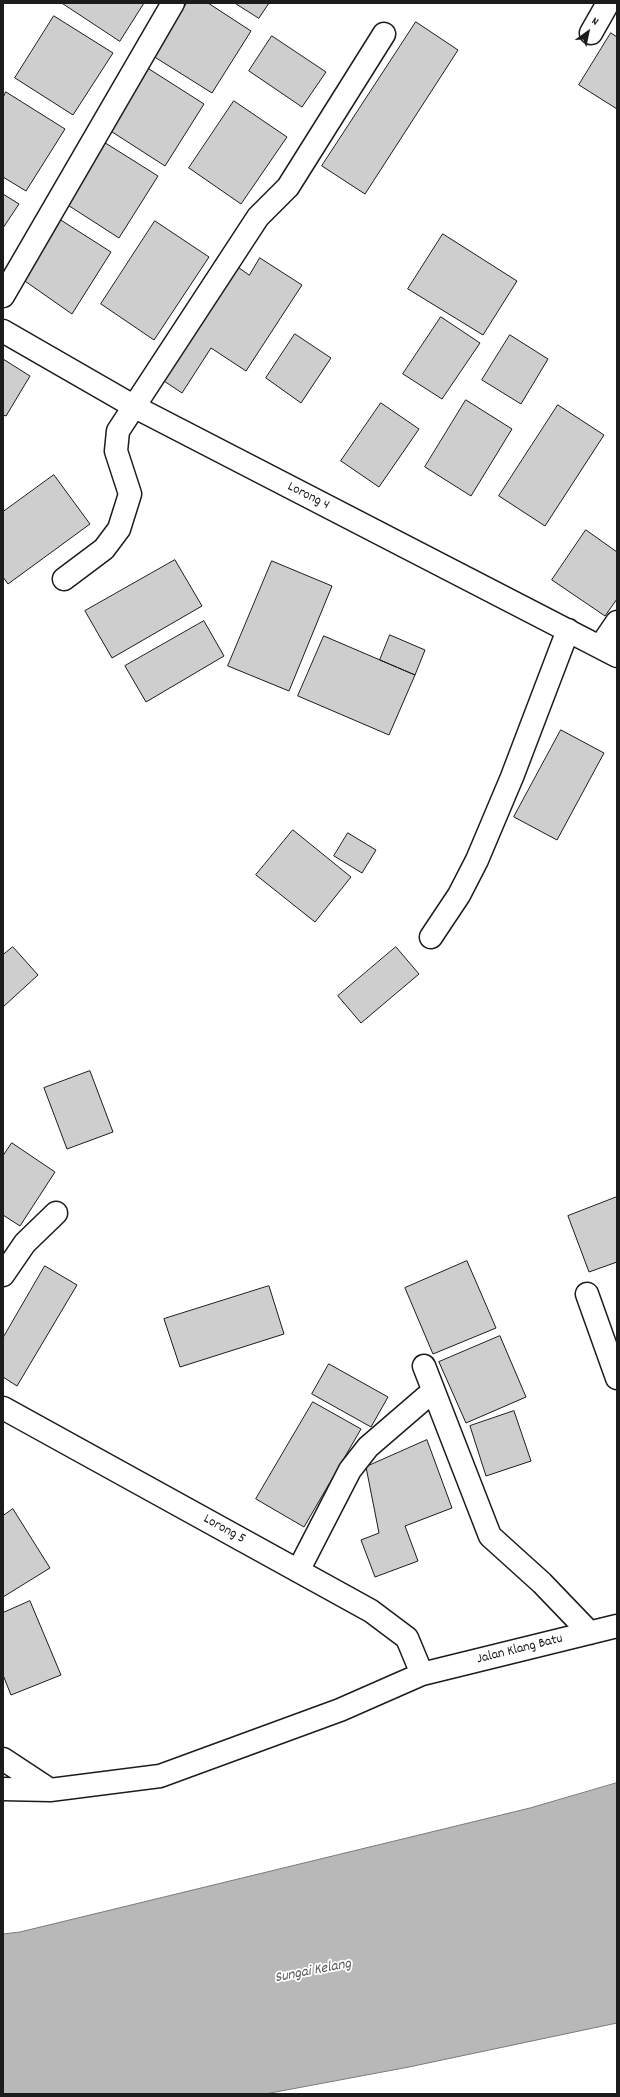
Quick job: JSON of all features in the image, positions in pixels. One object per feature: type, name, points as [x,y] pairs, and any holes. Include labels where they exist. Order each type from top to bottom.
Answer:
[{"type":"street","points":[[3,296],[172,3]]},
{"type":"street","points":[[591,33],[608,3]]},
{"type":"street","points":[[64,579],[104,549],[119,529],[130,494],[116,451],[118,431],[258,217],[288,187],[384,34]]},
{"type":"street","name":"Lorong 4","points":[[3,331],[135,407],[609,652]]},
{"type":"street","points":[[609,652],[617,622]]},
{"type":"street","points":[[431,937],[459,894],[477,860],[512,776],[568,630]]},
{"type":"street","points":[[3,1275],[24,1243],[56,1213]]},
{"type":"street","points":[[587,1294],[617,1378]]},
{"type":"street","points":[[424,1366],[490,1536],[542,1583],[590,1633]]},
{"type":"street","points":[[298,1571],[350,1470],[368,1447],[433,1391]]},
{"type":"street","name":"Lorong 5","points":[[3,1408],[371,1611],[407,1638],[422,1674]]},
{"type":"street","name":"Jalan Klang Batu","points":[[3,1789],[50,1790],[160,1776],[340,1710],[422,1674],[617,1626]]},
{"type":"street","points":[[3,1759],[50,1790]]},
{"type":"water","name":"Sungai Kelang","points":[[617,1783],[617,2023],[409,2067],[265,2094],[3,2094],[3,1934],[20,1932],[530,1808]]},
{"type":"building","points":[[62,3],[144,3],[120,41]]},
{"type":"building","points":[[187,3],[208,3],[251,31],[212,93],[153,56]]},
{"type":"building","points":[[235,3],[269,3],[259,18]]},
{"type":"building","points":[[54,16],[113,53],[73,115],[15,78]]},
{"type":"building","points":[[416,22],[458,50],[365,194],[322,166]]},
{"type":"building","points":[[611,33],[617,37],[617,109],[579,85]]},
{"type":"building","points":[[272,36],[326,72],[302,107],[249,71]]},
{"type":"building","points":[[146,67],[204,104],[165,166],[106,128]]},
{"type":"building","points":[[6,92],[65,129],[26,191],[3,177],[3,98]]},
{"type":"building","points":[[234,101],[287,137],[241,204],[189,168]]},
{"type":"building","points":[[99,139],[158,176],[119,238],[60,200]]},
{"type":"building","points":[[3,194],[19,204],[3,228]]},
{"type":"building","points":[[56,217],[111,252],[72,314],[22,279]]},
{"type":"building","points":[[155,221],[209,257],[154,340],[101,304]]},
{"type":"building","points":[[443,234],[517,281],[483,335],[408,289]]},
{"type":"building","points":[[260,258],[302,285],[246,371],[211,348],[182,393],[161,379],[235,265],[249,275]]},
{"type":"building","points":[[441,317],[480,343],[442,399],[403,374]]},
{"type":"building","points":[[295,334],[331,358],[301,403],[266,378]]},
{"type":"building","points":[[510,335],[548,359],[521,404],[482,380]]},
{"type":"building","points":[[3,359],[30,376],[6,416],[3,415]]},
{"type":"building","points":[[466,400],[512,429],[471,496],[425,467]]},
{"type":"building","points":[[381,403],[419,429],[379,487],[341,461]]},
{"type":"building","points":[[558,405],[604,435],[545,526],[499,496]]},
{"type":"building","points":[[54,475],[90,524],[8,584],[3,577],[3,512]]},
{"type":"building","points":[[586,530],[617,552],[617,599],[605,616],[552,580]]},
{"type":"building","points":[[175,560],[202,606],[112,658],[85,611]]},
{"type":"building","points":[[272,561],[332,586],[289,691],[228,666]]},
{"type":"building","points":[[204,621],[224,656],[146,702],[125,666]]},
{"type":"building","points":[[390,635],[425,650],[415,675],[380,660]]},
{"type":"building","points":[[324,636],[415,675],[389,735],[298,696]]},
{"type":"building","points":[[561,730],[604,753],[557,840],[514,817]]},
{"type":"building","points":[[293,830],[351,877],[315,922],[256,875]]},
{"type":"building","points":[[348,833],[376,850],[362,873],[334,856]]},
{"type":"building","points":[[13,947],[38,975],[3,1007],[3,955]]},
{"type":"building","points":[[396,947],[419,974],[361,1023],[338,996]]},
{"type":"building","points":[[90,1071],[113,1132],[67,1149],[44,1088]]},
{"type":"building","points":[[12,1143],[55,1172],[20,1226],[3,1215],[3,1156]]},
{"type":"building","points":[[617,1197],[617,1262],[589,1272],[568,1216]]},
{"type":"building","points":[[467,1261],[496,1328],[433,1354],[405,1288]]},
{"type":"building","points":[[45,1266],[77,1285],[17,1386],[3,1377],[3,1338]]},
{"type":"building","points":[[269,1286],[284,1334],[180,1367],[164,1319]]},
{"type":"building","points":[[500,1336],[526,1397],[466,1423],[439,1362]]},
{"type":"building","points":[[329,1364],[388,1397],[371,1427],[312,1394]]},
{"type":"building","points":[[313,1402],[361,1429],[304,1527],[256,1499]]},
{"type":"building","points":[[514,1411],[531,1461],[486,1476],[470,1426]]},
{"type":"building","points":[[427,1440],[452,1508],[405,1526],[418,1561],[375,1577],[361,1540],[379,1533],[366,1467]]},
{"type":"building","points":[[13,1509],[50,1568],[3,1597],[3,1516]]},
{"type":"building","points":[[30,1601],[61,1675],[11,1695],[3,1675],[3,1613]]}]
